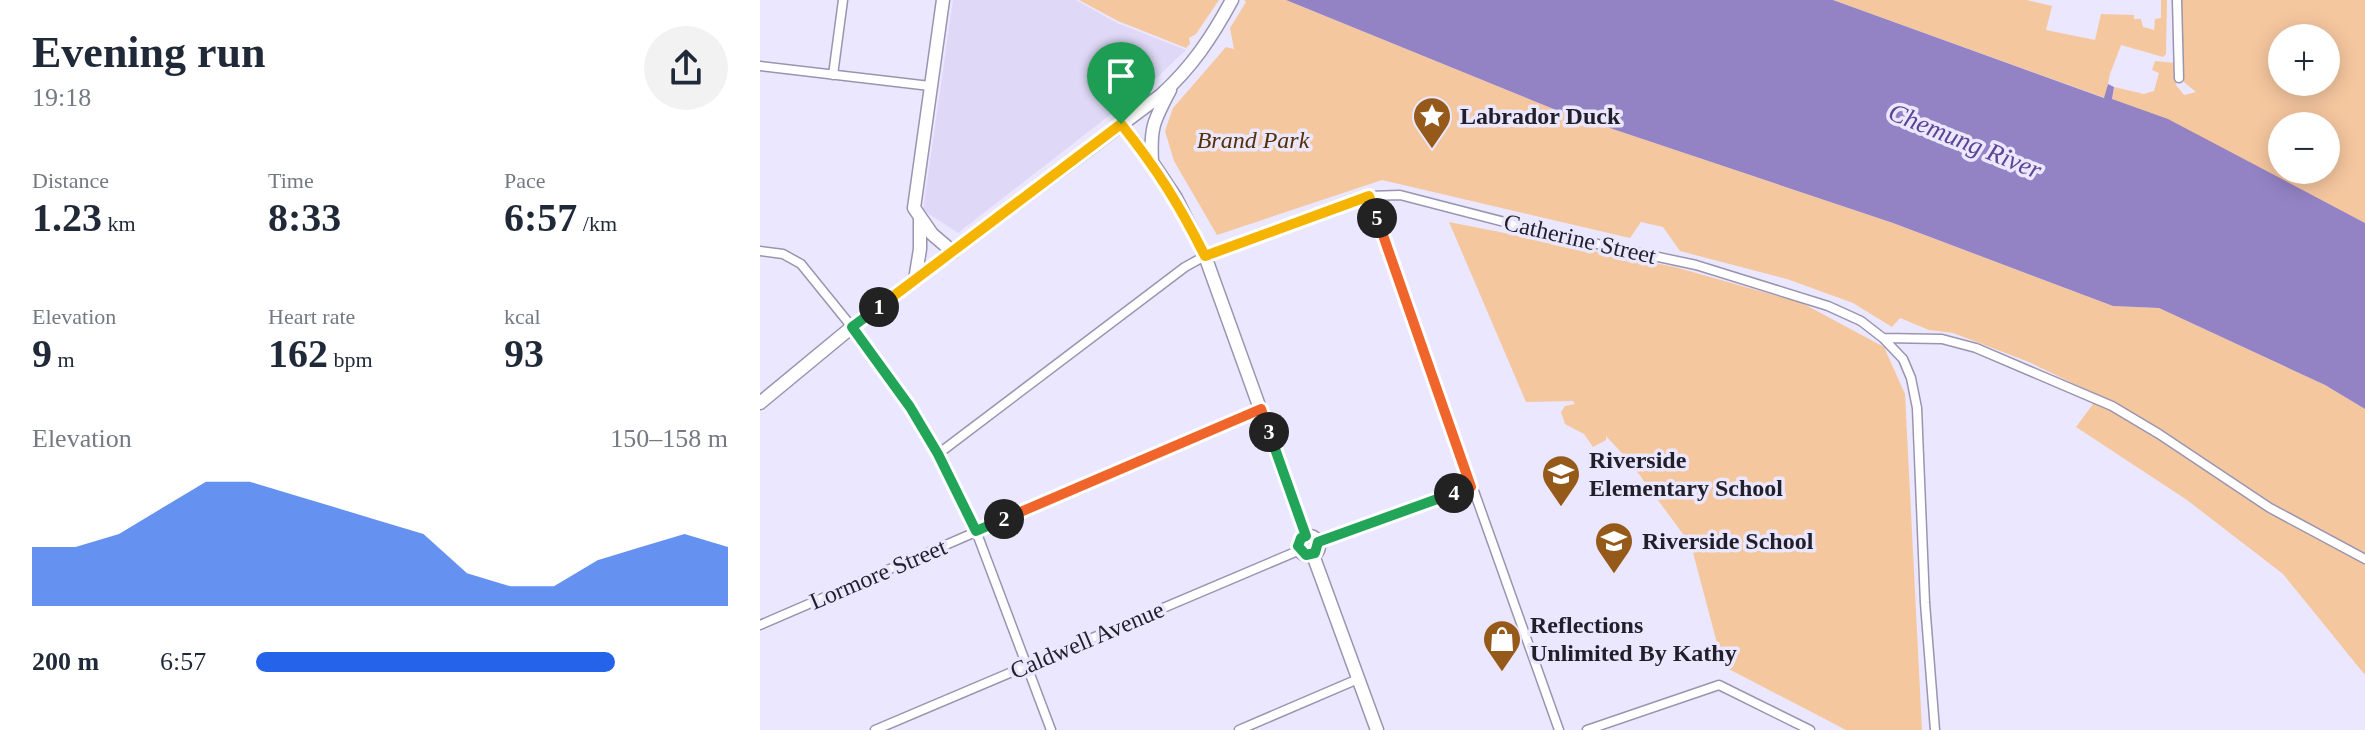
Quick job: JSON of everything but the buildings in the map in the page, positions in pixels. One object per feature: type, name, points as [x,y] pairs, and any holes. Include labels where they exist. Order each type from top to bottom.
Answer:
[{"type":"main road","points":[[943,0],[914,208],[920,219],[953,252]]},
{"type":"main road","points":[[1152,162],[1150,133],[1154,117],[1174,83],[1211,39],[1232,0]]},
{"type":"main road","points":[[760,403],[852,327],[1174,83]]},
{"type":"main road","points":[[1121,124],[1176,198],[1205,256],[1306,536]]},
{"type":"main road","points":[[915,280],[920,249],[920,219]]},
{"type":"main road","points":[[1316,549],[1306,555],[1300,550],[1300,541],[1312,536],[1377,730]]},
{"type":"street","points":[[833,75],[843,0]]},
{"type":"street","points":[[2177,0],[2179,78]]},
{"type":"street","points":[[760,66],[930,86]]},
{"type":"street","name":"Catherine Street","points":[[938,454],[1185,267],[1205,256],[1369,196],[1400,195],[1555,235],[1696,265],[1828,306],[1861,321],[1903,359],[1911,378],[1917,408],[1925,603],[1935,730]]},
{"type":"street","points":[[1369,196],[1559,730]]},
{"type":"street","points":[[760,251],[783,254],[801,264],[910,407],[938,454],[976,531],[1051,730]]},
{"type":"street","points":[[1883,338],[1942,339],[1976,348],[2112,406],[2270,508],[2365,559]]},
{"type":"street","name":"Lormore Street","points":[[760,625],[1261,409]]},
{"type":"street","points":[[1316,549],[1471,487]]},
{"type":"street","name":"Caldwell Avenue","points":[[875,730],[1300,550]]},
{"type":"street","points":[[1239,730],[1358,679]]},
{"type":"street","points":[[1587,730],[1719,685],[1810,730]]},
{"type":"shaded area","points":[[953,0],[1076,0],[1117,23],[1186,50],[1151,83],[958,233],[923,210]]},
{"type":"green space","points":[[1079,0],[1219,0],[1196,34],[1189,38],[1190,44],[1186,48],[1118,21]]},
{"type":"green space","name":"Brand Park","points":[[1244,0],[1286,0],[1556,110],[1893,223],[2113,306],[2159,308],[2325,385],[2365,409],[2365,675],[2283,574],[2187,500],[2076,427],[2099,396],[2029,362],[1953,333],[1929,330],[1900,318],[1892,327],[1853,303],[1787,279],[1680,251],[1663,227],[1641,222],[1630,238],[1382,180],[1217,235],[1174,161],[1165,131],[1173,108],[1226,47],[1234,49],[1230,28],[1246,2]]},
{"type":"green space","points":[[1833,0],[2027,0],[2052,6],[2046,30],[2095,40],[2101,14],[2134,15],[2134,19],[2141,19],[2143,27],[2154,30],[2155,19],[2161,18],[2161,0],[2167,0],[2166,54],[2163,57],[2121,45],[2105,98]]},
{"type":"green space","points":[[2177,0],[2365,0],[2365,223],[2290,184],[2340,184],[2340,112],[2268,112],[2268,173],[2112,99],[2114,87],[2144,94],[2154,91],[2159,73],[2152,70],[2155,61],[2175,63],[2176,85],[2184,95],[2196,92],[2179,78]]},
{"type":"green space","points":[[1449,222],[1675,267],[1802,303],[1884,347],[1905,394],[1922,730],[1846,730],[1723,666],[1691,545],[1630,462],[1606,436],[1606,440],[1593,447],[1584,434],[1565,424],[1561,412],[1565,406],[1575,404],[1573,401],[1526,402]]},
{"type":"water","name":"Chemung River","points":[[1286,0],[1833,0],[2104,98],[2108,84],[2114,87],[2112,99],[2168,119],[2268,172],[2268,184],[2291,184],[2365,223],[2365,409],[2325,385],[2159,308],[2113,306],[1893,223],[1556,110]]},
{"type":"place","name":"Labrador Duck","points":[[1432,150]]},
{"type":"place","name":"Riverside Elementary School","points":[[1561,508]]},
{"type":"place","name":"Riverside School","points":[[1614,575]]},
{"type":"place","name":"Reflections Unlimited By Kathy","points":[[1502,673]]},
{"type":"route","points":[[1121,124],[1176,198],[1205,256],[1369,196],[1471,487],[1318,542],[1319,548],[1315,553],[1306,555],[1298,544],[1306,536],[1261,409],[976,531],[938,454],[910,407],[852,327],[1121,124]]}]
